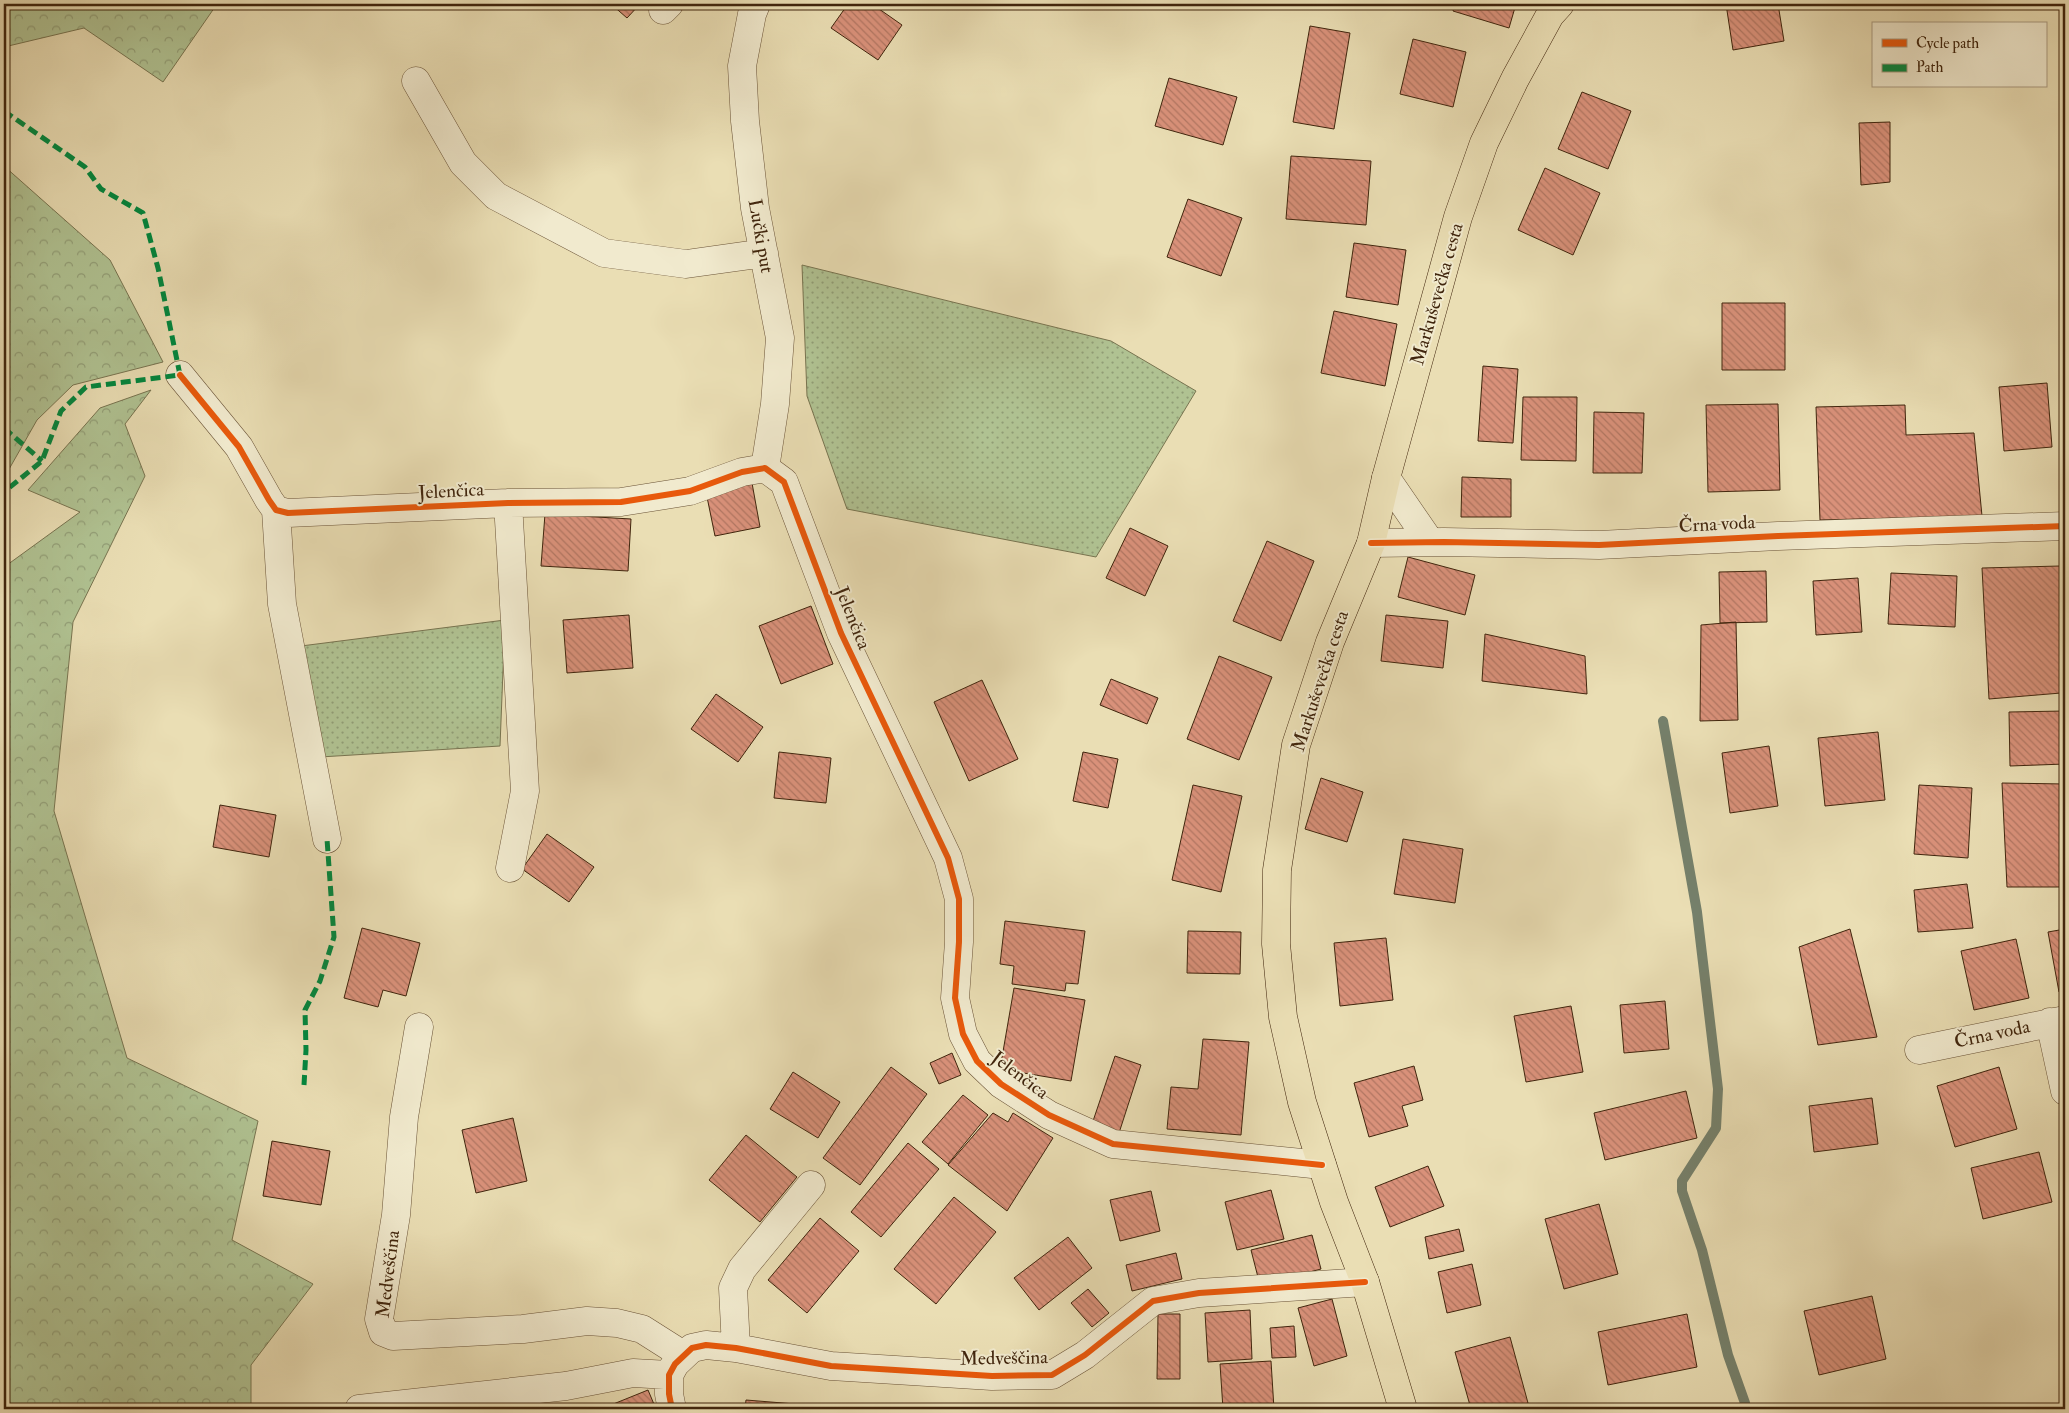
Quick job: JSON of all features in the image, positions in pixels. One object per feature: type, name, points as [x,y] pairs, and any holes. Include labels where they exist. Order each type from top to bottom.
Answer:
[{"type":"main road","name":"Markuševečka cesta","points":[[1403,1409],[1365,1282],[1322,1165],[1302,1102],[1283,1017],[1276,944],[1277,870],[1296,745],[1330,642],[1371,543],[1386,478],[1458,217],[1484,143],[1515,79],[1550,15],[1560,4]]},
{"type":"street","name":"Lučki put","points":[[756,4],[752,14],[742,66],[745,121],[755,208],[780,338],[775,404],[765,468]]},
{"type":"street","points":[[416,81],[463,163],[496,196],[604,253],[686,264],[764,253]]},
{"type":"street","points":[[180,375],[239,446],[276,510],[282,604],[327,839]]},
{"type":"street","name":"Jelenčica","points":[[276,510],[288,513],[508,503],[621,502],[690,491],[742,472],[765,468],[784,482],[841,633],[948,858],[959,899],[959,942],[955,998],[963,1034],[977,1061],[1001,1084],[1049,1116],[1113,1144],[1322,1165]]},
{"type":"street","points":[[1386,478],[1430,542]]},
{"type":"street","points":[[508,503],[525,790],[510,868]]},
{"type":"street","name":"Črna voda","points":[[1371,543],[1430,542],[1599,545],[1778,536],[2065,526]]},
{"type":"street","points":[[2058,1021],[2065,1091]]},
{"type":"street","name":"Črna voda","points":[[1919,1050],[2058,1021]]},
{"type":"street","name":"Medveščina","points":[[419,1027],[404,1117],[396,1215],[378,1319],[383,1332],[393,1336],[523,1328],[587,1321],[617,1323],[642,1329],[676,1365]]},
{"type":"street","points":[[736,1348],[733,1288],[742,1269],[811,1185]]},
{"type":"street","name":"Medveščina","points":[[359,1409],[566,1386],[676,1365],[692,1348],[706,1345],[736,1348],[831,1366],[992,1376],[1052,1375],[1085,1355],[1153,1301],[1199,1293],[1365,1282]]},
{"type":"street","points":[[672,1409],[669,1394],[676,1365]]},
{"type":"green space","points":[[4,4],[217,4],[163,82],[84,28],[4,47]]},
{"type":"green space","points":[[4,166],[110,260],[163,362],[73,385],[37,420],[4,478]]},
{"type":"green space","points":[[802,265],[1111,341],[1196,391],[1096,557],[847,509],[807,396]]},
{"type":"green space","points":[[151,390],[125,424],[145,476],[73,622],[54,811],[127,1058],[258,1121],[232,1240],[313,1284],[251,1365],[251,1409],[4,1409],[4,557],[7,565],[80,512],[28,490],[100,408]]},
{"type":"green space","points":[[505,620],[500,746],[320,757],[301,646]]},
{"type":"building","points":[[611,4],[640,4],[627,18]]},
{"type":"building","points":[[848,4],[872,4],[902,25],[878,60],[831,28]]},
{"type":"building","points":[[1455,4],[1516,4],[1509,28],[1453,11]]},
{"type":"building","points":[[1726,4],[1778,4],[1784,41],[1733,50]]},
{"type":"building","points":[[1310,26],[1350,33],[1334,129],[1293,122]]},
{"type":"building","points":[[1413,39],[1466,52],[1453,107],[1400,94]]},
{"type":"building","points":[[1169,78],[1237,97],[1223,145],[1155,126]]},
{"type":"building","points":[[1582,92],[1631,111],[1608,169],[1558,149]]},
{"type":"building","points":[[1890,122],[1890,182],[1861,185],[1859,123]]},
{"type":"building","points":[[1291,156],[1371,161],[1366,225],[1286,219]]},
{"type":"building","points":[[1545,168],[1600,193],[1573,255],[1518,230]]},
{"type":"building","points":[[1188,199],[1242,218],[1221,276],[1167,257]]},
{"type":"building","points":[[1354,243],[1406,250],[1398,305],[1346,297]]},
{"type":"building","points":[[1722,303],[1785,303],[1785,370],[1722,370]]},
{"type":"building","points":[[1334,311],[1397,324],[1385,386],[1321,373]]},
{"type":"building","points":[[1483,366],[1518,369],[1513,443],[1478,441]]},
{"type":"building","points":[[2047,383],[2052,447],[2004,451],[1999,387]]},
{"type":"building","points":[[1523,397],[1577,397],[1576,461],[1521,460]]},
{"type":"building","points":[[1778,404],[1780,490],[1708,492],[1706,405]]},
{"type":"building","points":[[1905,405],[1906,435],[1974,433],[1982,516],[1820,520],[1816,407]]},
{"type":"building","points":[[1594,412],[1644,413],[1642,473],[1593,473]]},
{"type":"building","points":[[1462,477],[1511,479],[1511,517],[1461,517]]},
{"type":"building","points":[[752,483],[760,527],[715,536],[706,492]]},
{"type":"building","points":[[545,514],[631,519],[628,571],[541,566]]},
{"type":"building","points":[[1130,528],[1168,546],[1145,596],[1106,578]]},
{"type":"building","points":[[1267,541],[1314,561],[1281,641],[1233,621]]},
{"type":"building","points":[[1408,557],[1475,575],[1465,615],[1398,597]]},
{"type":"building","points":[[2060,566],[2061,693],[1989,699],[1982,568]]},
{"type":"building","points":[[1766,571],[1767,622],[1720,623],[1719,572]]},
{"type":"building","points":[[1891,573],[1957,576],[1955,627],[1888,624]]},
{"type":"building","points":[[1858,578],[1862,632],[1816,635],[1813,581]]},
{"type":"building","points":[[811,606],[833,664],[781,684],[759,626]]},
{"type":"building","points":[[629,615],[633,668],[567,673],[563,620]]},
{"type":"building","points":[[1386,615],[1448,621],[1443,668],[1381,661]]},
{"type":"building","points":[[1736,622],[1738,720],[1700,721],[1701,625]]},
{"type":"building","points":[[1485,634],[1585,656],[1587,694],[1482,681]]},
{"type":"building","points":[[1219,656],[1272,677],[1239,760],[1187,739]]},
{"type":"building","points":[[1111,679],[1158,698],[1147,724],[1100,705]]},
{"type":"building","points":[[982,680],[1018,759],[969,781],[934,702]]},
{"type":"building","points":[[716,694],[763,727],[738,762],[691,729]]},
{"type":"building","points":[[2065,711],[2065,764],[2010,766],[2009,712]]},
{"type":"building","points":[[1878,732],[1885,800],[1825,806],[1818,738]]},
{"type":"building","points":[[1769,746],[1778,806],[1730,813],[1722,753]]},
{"type":"building","points":[[779,752],[831,758],[826,803],[774,798]]},
{"type":"building","points":[[1083,752],[1118,759],[1108,808],[1073,801]]},
{"type":"building","points":[[1321,778],[1363,792],[1347,842],[1305,829]]},
{"type":"building","points":[[2002,783],[2065,784],[2065,887],[2007,887]]},
{"type":"building","points":[[1193,785],[1242,796],[1221,892],[1172,880]]},
{"type":"building","points":[[1919,785],[1972,788],[1968,858],[1914,854]]},
{"type":"building","points":[[220,805],[276,815],[269,857],[213,847]]},
{"type":"building","points":[[547,834],[594,867],[569,902],[522,869]]},
{"type":"building","points":[[1403,839],[1463,849],[1455,903],[1394,894]]},
{"type":"building","points":[[1967,884],[1973,928],[1918,932],[1914,890]]},
{"type":"building","points":[[1005,921],[1085,931],[1078,984],[1066,983],[1065,991],[1012,984],[1014,966],[1000,964]]},
{"type":"building","points":[[362,928],[420,943],[406,996],[383,990],[378,1007],[344,998]]},
{"type":"building","points":[[1850,929],[1877,1037],[1818,1045],[1799,947]]},
{"type":"building","points":[[2065,929],[2065,991],[2059,992],[2048,932]]},
{"type":"building","points":[[1188,931],[1241,932],[1240,974],[1187,973]]},
{"type":"building","points":[[1386,938],[1393,1000],[1340,1006],[1334,943]]},
{"type":"building","points":[[2016,939],[2029,998],[1974,1010],[1961,951]]},
{"type":"building","points":[[1014,988],[1085,1000],[1071,1081],[1000,1069]]},
{"type":"building","points":[[1665,1001],[1669,1049],[1624,1053],[1620,1005]]},
{"type":"building","points":[[1571,1006],[1583,1072],[1526,1082],[1514,1016]]},
{"type":"building","points":[[1203,1039],[1249,1042],[1241,1135],[1167,1129],[1171,1087],[1198,1089]]},
{"type":"building","points":[[952,1053],[961,1075],[939,1084],[930,1063]]},
{"type":"building","points":[[1115,1056],[1141,1065],[1119,1133],[1092,1124]]},
{"type":"building","points":[[1414,1066],[1423,1100],[1402,1106],[1408,1126],[1369,1137],[1354,1083]]},
{"type":"building","points":[[891,1067],[927,1094],[860,1185],[823,1158]]},
{"type":"building","points":[[1999,1067],[2017,1129],[1955,1147],[1937,1086]]},
{"type":"building","points":[[793,1072],[840,1102],[818,1138],[770,1109]]},
{"type":"building","points":[[1686,1091],[1697,1138],[1605,1160],[1594,1113]]},
{"type":"building","points":[[963,1095],[988,1115],[948,1164],[922,1142]]},
{"type":"building","points":[[1872,1098],[1878,1144],[1814,1152],[1809,1106]]},
{"type":"building","points":[[993,1113],[1008,1122],[1013,1113],[1053,1138],[1007,1211],[948,1165]]},
{"type":"building","points":[[513,1118],[527,1181],[476,1193],[462,1130]]},
{"type":"building","points":[[746,1135],[797,1177],[760,1222],[709,1180]]},
{"type":"building","points":[[272,1141],[330,1151],[321,1205],[263,1196]]},
{"type":"building","points":[[908,1143],[939,1169],[881,1237],[851,1212]]},
{"type":"building","points":[[2039,1152],[2052,1202],[1983,1219],[1971,1168]]},
{"type":"building","points":[[1428,1166],[1444,1206],[1390,1227],[1375,1187]]},
{"type":"building","points":[[1271,1190],[1284,1239],[1237,1250],[1225,1202]]},
{"type":"building","points":[[1151,1191],[1160,1231],[1120,1241],[1110,1200]]},
{"type":"building","points":[[954,1197],[996,1232],[936,1304],[894,1269]]},
{"type":"building","points":[[1599,1204],[1618,1274],[1564,1289],[1545,1219]]},
{"type":"building","points":[[820,1218],[859,1251],[807,1313],[768,1280]]},
{"type":"building","points":[[1459,1229],[1464,1251],[1429,1259],[1425,1237]]},
{"type":"building","points":[[1312,1235],[1321,1269],[1260,1285],[1251,1250]]},
{"type":"building","points":[[1068,1237],[1092,1268],[1039,1310],[1014,1278]]},
{"type":"building","points":[[1176,1253],[1182,1279],[1132,1291],[1126,1265]]},
{"type":"building","points":[[1472,1264],[1481,1305],[1447,1313],[1438,1272]]},
{"type":"building","points":[[1088,1289],[1109,1313],[1092,1327],[1071,1303]]},
{"type":"building","points":[[1872,1296],[1886,1359],[1819,1375],[1804,1311]]},
{"type":"building","points":[[1332,1299],[1347,1356],[1314,1366],[1298,1308]]},
{"type":"building","points":[[1250,1310],[1252,1359],[1208,1362],[1205,1313]]},
{"type":"building","points":[[1158,1314],[1180,1314],[1180,1379],[1157,1379]]},
{"type":"building","points":[[1687,1314],[1697,1367],[1608,1385],[1598,1332]]},
{"type":"building","points":[[1294,1326],[1296,1357],[1272,1358],[1270,1328]]},
{"type":"building","points":[[1510,1337],[1528,1403],[1506,1409],[1471,1409],[1455,1352]]},
{"type":"building","points":[[1271,1361],[1274,1409],[1223,1409],[1220,1364]]},
{"type":"building","points":[[648,1390],[656,1409],[601,1409]]},
{"type":"building","points":[[746,1400],[795,1404],[794,1409],[745,1409]]},
{"type":"building","points":[[1152,1405],[1153,1409],[1085,1408]]},
{"type":"waterway","points":[[1663,721],[1697,912],[1718,1089],[1716,1128],[1682,1181],[1682,1191],[1702,1250],[1728,1355],[1745,1403],[1745,1409]]},
{"type":"marked path","points":[[4,111],[85,167],[101,189],[143,213],[158,268],[180,375],[86,387],[61,411],[42,461],[4,492]]},
{"type":"marked path","points":[[4,428],[42,461]]},
{"type":"marked path","points":[[4,824],[7,850],[4,876]]},
{"type":"marked path","points":[[304,1085],[306,1050],[305,1010],[320,981],[334,937],[327,839]]},
{"type":"cycle path","points":[[180,375],[239,447],[276,510],[288,513],[508,503],[621,502],[690,491],[742,472],[765,468],[784,482],[841,633],[948,858],[959,899],[959,942],[955,998],[963,1034],[977,1061],[1001,1084],[1049,1115],[1113,1144],[1322,1165]]},
{"type":"cycle path","points":[[1371,543],[1444,542],[1599,545],[1778,536],[2065,526]]},
{"type":"cycle path","points":[[672,1409],[669,1394],[669,1375],[675,1364],[692,1348],[706,1345],[736,1348],[831,1366],[992,1376],[1052,1375],[1085,1355],[1153,1301],[1199,1293],[1365,1282]]}]
